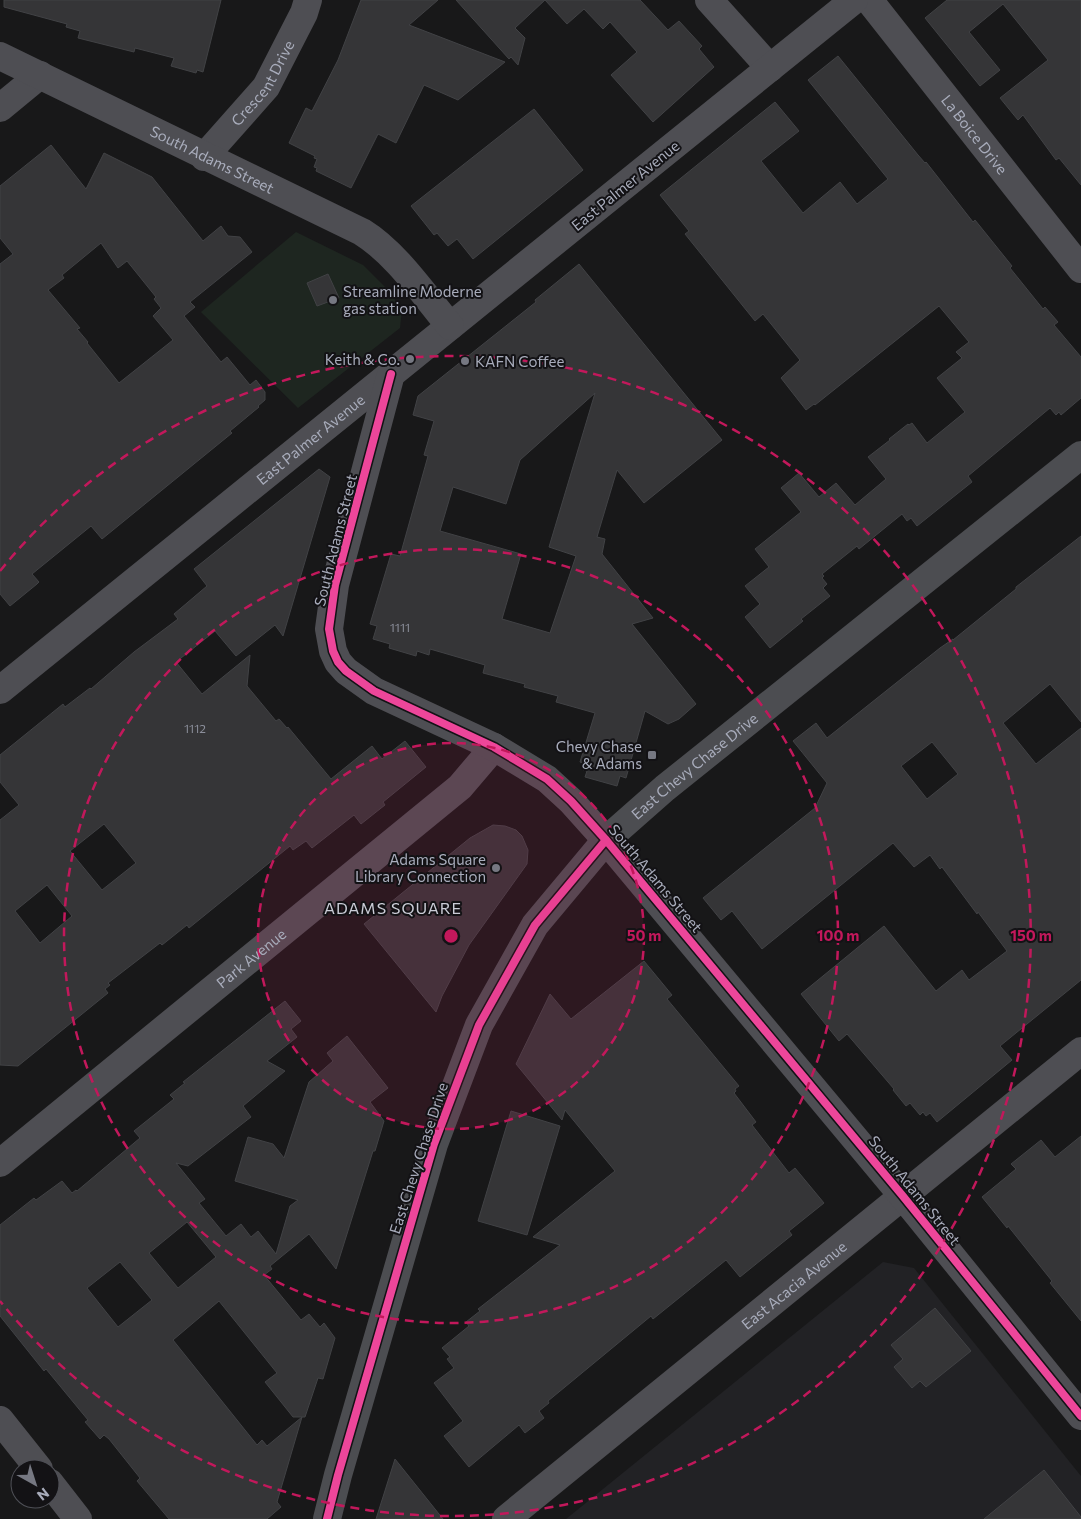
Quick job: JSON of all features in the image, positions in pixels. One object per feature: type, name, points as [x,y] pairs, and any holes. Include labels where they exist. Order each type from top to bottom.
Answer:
[{"type":"main road","name":"East Chevy Chase Drive","points":[[327,1519],[434,1144],[479,1025],[536,924],[606,840],[665,788],[1081,455]]},
{"type":"street","name":"Crescent Drive","points":[[204,156],[266,87],[304,13],[308,0]]},
{"type":"street","points":[[709,0],[770,68]]},
{"type":"street","name":"East Palmer Avenue","points":[[0,690],[854,0]]},
{"type":"street","name":"La Boice Drive","points":[[869,0],[1081,269]]},
{"type":"street","name":"South Adams Street","points":[[0,56],[372,238],[392,256],[450,326]]},
{"type":"street","points":[[0,108],[40,75]]},
{"type":"street","name":"South Adams Street","points":[[391,374],[335,585],[328,629],[338,662],[359,682],[397,702],[494,747],[547,779],[571,801],[606,840],[902,1195],[1081,1416]]},
{"type":"street","name":"Park Avenue","points":[[0,1163],[460,787],[494,747]]},
{"type":"street","name":"East Acacia Avenue","points":[[506,1519],[1081,1051]]},
{"type":"street","points":[[0,1420],[31,1459]]},
{"type":"street","points":[[60,1496],[78,1519]]},
{"type":"shaded area","points":[[296,232],[363,265],[385,287],[402,309],[400,328],[298,408],[201,312]]},
{"type":"shaded area","points":[[883,1262],[914,1268],[1081,1476],[1081,1519],[566,1519]]},
{"type":"building","points":[[4,0],[221,0],[203,72],[197,70],[196,73],[171,66],[174,58],[135,48],[134,52],[78,38],[80,31],[66,27],[67,24],[4,7]]},
{"type":"building","points":[[361,0],[438,0],[409,25],[505,62],[458,100],[424,85],[396,143],[378,134],[351,188],[316,171],[317,168],[314,167],[317,159],[314,158],[315,156],[289,143],[306,108],[312,111],[338,60]]},
{"type":"building","points":[[456,0],[545,0],[515,28],[525,38],[518,65],[511,57],[509,59]]},
{"type":"building","points":[[545,0],[640,0],[668,30],[679,21],[702,46],[699,49],[714,67],[653,122],[611,75],[637,52],[610,22],[603,29],[584,9],[567,24]]},
{"type":"building","points":[[947,0],[1081,0],[1081,185],[1059,158],[1056,160],[1023,115],[1018,120],[1000,98],[1048,60],[1003,4],[969,32],[1000,70],[980,86],[925,18]]},
{"type":"building","points":[[838,56],[973,222],[975,220],[1043,309],[1045,307],[1058,322],[1054,325],[1081,357],[1081,398],[1061,415],[1059,412],[1056,415],[1050,408],[968,476],[972,482],[917,526],[911,518],[907,521],[902,514],[859,549],[857,546],[822,574],[824,576],[822,578],[827,584],[823,588],[830,596],[801,619],[803,621],[770,648],[745,617],[760,604],[745,586],[769,567],[755,549],[801,512],[781,488],[799,473],[819,497],[836,483],[855,505],[886,479],[868,457],[889,439],[912,423],[927,443],[965,412],[937,378],[962,358],[956,352],[969,342],[939,306],[815,405],[806,410],[781,378],[800,360],[763,314],[755,321],[685,234],[689,231],[660,195],[775,102],[799,131],[761,161],[803,213],[840,182],[857,204],[888,179],[808,80]]},
{"type":"building","points":[[534,109],[583,170],[473,259],[457,239],[448,246],[437,233],[434,235],[411,206]]},
{"type":"building","points":[[51,145],[86,189],[104,153],[152,177],[203,241],[221,226],[228,236],[240,237],[252,252],[190,302],[195,307],[184,316],[221,362],[227,357],[250,385],[256,380],[265,392],[265,400],[230,431],[232,433],[102,539],[91,526],[32,574],[39,582],[10,606],[0,594],[0,264],[13,254],[0,238],[0,186]],"holes":[[[101,243],[118,268],[127,261],[156,297],[154,299],[161,308],[153,316],[173,340],[119,383],[77,329],[80,328],[48,290],[64,278],[62,275]]]},
{"type":"building","points":[[579,264],[722,440],[644,503],[617,470],[597,537],[605,539],[602,554],[653,618],[632,624],[696,704],[679,719],[668,724],[645,711],[626,778],[620,776],[617,786],[585,777],[587,771],[583,770],[585,764],[580,762],[595,713],[556,702],[558,696],[524,687],[525,684],[483,673],[485,665],[430,649],[429,655],[417,651],[416,656],[389,648],[390,644],[373,639],[377,626],[370,624],[391,554],[400,556],[428,456],[424,455],[434,421],[413,415],[418,396],[536,302],[535,300]],"holes":[[[595,393],[549,547],[576,556],[550,633],[502,619],[521,554],[440,531],[453,487],[506,504],[520,460]]]},
{"type":"building","points":[[328,274],[339,298],[317,306],[307,283]]},
{"type":"building","points":[[319,469],[330,477],[283,636],[275,625],[236,656],[215,631],[176,662],[202,694],[250,655],[247,686],[276,721],[279,719],[288,727],[331,779],[372,746],[382,759],[405,741],[426,767],[383,802],[385,805],[361,824],[354,815],[312,848],[306,841],[293,850],[290,846],[189,928],[187,925],[162,945],[160,943],[108,983],[110,985],[105,989],[108,993],[18,1066],[0,1065],[0,820],[19,805],[0,782],[0,755],[63,704],[65,707],[91,689],[134,652],[178,619],[174,614],[207,586],[194,569]],"holes":[[[104,824],[136,863],[102,890],[70,851]],[[47,885],[72,916],[40,943],[15,911]]]},
{"type":"building","points":[[1081,536],[1081,722],[1050,684],[1003,723],[1036,764],[1081,728],[1081,980],[1000,1046],[1012,1060],[937,1122],[930,1113],[926,1116],[923,1112],[920,1115],[910,1103],[906,1106],[847,1034],[839,1041],[801,994],[884,926],[936,991],[962,970],[969,980],[1007,951],[942,867],[940,869],[930,855],[914,867],[893,843],[762,949],[732,911],[721,920],[703,898],[815,808],[827,783],[793,741],[816,723],[827,738],[940,648],[953,640],[1016,589],[1016,587]],"holes":[[[932,742],[958,774],[927,799],[901,766]]]},
{"type":"building","points":[[493,825],[505,826],[516,830],[522,836],[528,850],[527,864],[469,945],[442,996],[436,1012],[364,924],[470,838]]},
{"type":"building","points":[[644,961],[672,995],[667,999],[739,1086],[735,1089],[734,1093],[756,1122],[752,1125],[789,1173],[795,1168],[824,1203],[789,1231],[792,1235],[740,1277],[726,1260],[653,1319],[651,1316],[548,1401],[549,1403],[539,1411],[544,1418],[525,1433],[519,1425],[469,1467],[444,1436],[463,1421],[434,1383],[454,1368],[447,1359],[450,1357],[442,1348],[469,1326],[466,1322],[480,1311],[478,1309],[560,1245],[533,1237],[615,1171],[565,1110],[562,1120],[516,1064],[550,994],[571,1019]]},
{"type":"building","points":[[285,1001],[301,1021],[291,1029],[297,1037],[267,1061],[285,1071],[243,1106],[251,1117],[188,1166],[176,1163],[205,1199],[199,1203],[226,1236],[241,1224],[251,1237],[258,1231],[276,1254],[290,1206],[298,1200],[235,1181],[248,1137],[273,1144],[284,1158],[309,1082],[333,1061],[327,1053],[347,1036],[388,1088],[370,1102],[384,1121],[336,1269],[309,1234],[270,1266],[272,1269],[264,1275],[301,1320],[309,1314],[320,1327],[324,1323],[335,1338],[323,1379],[318,1378],[305,1417],[302,1417],[277,1502],[281,1507],[267,1519],[169,1519],[137,1481],[140,1478],[109,1439],[104,1435],[100,1439],[85,1422],[88,1420],[46,1369],[44,1371],[0,1316],[0,1225],[34,1198],[36,1200],[62,1181],[72,1193],[77,1191],[140,1138],[134,1131],[174,1099],[170,1095],[185,1083],[183,1082]],"holes":[[[187,1222],[216,1257],[178,1288],[149,1253]],[[120,1262],[152,1300],[118,1327],[87,1288]],[[219,1301],[277,1373],[265,1382],[293,1417],[302,1417],[267,1446],[262,1440],[257,1445],[173,1340]]]},
{"type":"building","points":[[511,1111],[560,1126],[527,1235],[478,1221]]},
{"type":"building","points":[[1081,1136],[1081,1321],[1050,1283],[1052,1281],[982,1197],[1016,1169],[1011,1164],[1041,1140],[1055,1157]]},
{"type":"building","points":[[935,1308],[971,1351],[926,1387],[920,1381],[912,1388],[894,1367],[903,1359],[891,1345]]},
{"type":"building","points":[[395,1459],[443,1519],[376,1519]]},
{"type":"building","points":[[1044,1470],[1081,1519],[984,1519]]},
{"type":"cycle path","points":[[391,374],[335,585],[329,629],[333,651],[338,662],[346,671],[374,691],[494,747],[547,779],[571,801],[606,840],[902,1195],[1081,1416]]},
{"type":"cycle path","points":[[327,1519],[434,1144],[479,1025],[535,925],[606,840]]},
{"type":"place","name":"Streamline Moderne gas station","points":[[333,300]]},
{"type":"place","name":"Keith & Co.","points":[[410,359]]},
{"type":"place","name":"KAFN Coffee","points":[[465,361]]},
{"type":"place","name":"Chevy Chase & Adams","points":[[652,755]]},
{"type":"place","name":"Adams Square Library Connection","points":[[496,868]]},
{"type":"district","name":"ADAMS SQUARE","points":[[393,907]]}]
